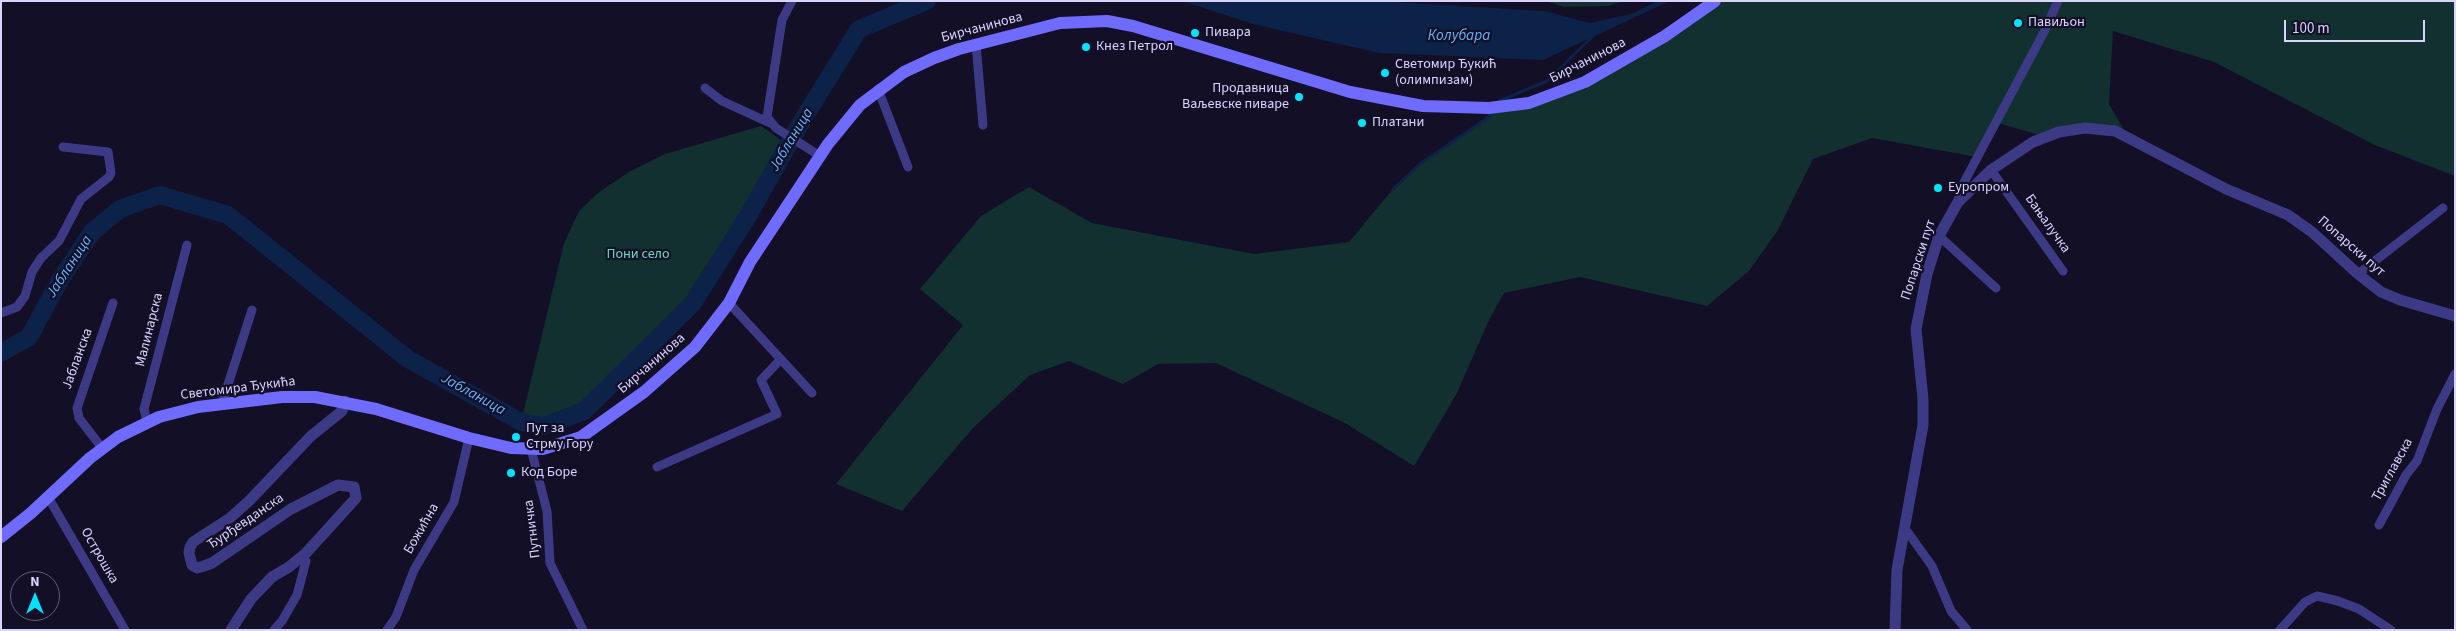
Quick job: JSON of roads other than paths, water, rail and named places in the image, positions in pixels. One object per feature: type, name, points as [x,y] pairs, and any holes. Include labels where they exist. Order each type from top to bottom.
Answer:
[{"type":"main road","name":"Бирчанинова","points":[[537,449],[581,437],[644,392],[695,347],[729,303],[750,262],[845,121],[878,89],[904,72],[934,58],[976,44],[1060,23],[1107,21],[1133,26],[1350,92],[1423,106],[1489,108],[1529,103],[1586,82],[1656,42],[1715,1]]},
{"type":"main road","name":"Светомира Ђукића","points":[[1,537],[102,448],[147,422],[169,414],[222,403],[300,396],[345,401],[501,446],[537,449]]},
{"type":"street","points":[[773,125],[767,112],[782,20],[792,1]]},
{"type":"street","points":[[1958,202],[1961,188],[2044,32],[2058,1]]},
{"type":"street","points":[[976,44],[983,125]]},
{"type":"street","points":[[705,88],[722,101],[773,125],[820,156]]},
{"type":"street","points":[[878,89],[908,167]]},
{"type":"street","name":"Попарски пут","points":[[1895,630],[1897,570],[1923,417],[1916,347],[1917,320],[1927,274],[1939,236],[1958,202],[1991,170],[2033,142],[2059,132],[2095,127],[2115,131],[2226,189],[2288,215],[2312,232],[2358,274],[2382,292],[2400,300],[2455,316]]},
{"type":"street","points":[[1,313],[17,307],[25,296],[36,265],[59,241],[80,199],[109,177],[111,173],[108,152],[63,147]]},
{"type":"street","name":"Бањалучка","points":[[1991,170],[2063,271]]},
{"type":"street","points":[[2358,274],[2444,208]]},
{"type":"street","points":[[1939,236],[1996,288]]},
{"type":"street","name":"Малинарска","points":[[147,422],[144,409],[187,245]]},
{"type":"street","name":"Јабланска","points":[[102,448],[79,418],[77,408],[113,303]]},
{"type":"street","points":[[729,303],[812,393]]},
{"type":"street","points":[[222,403],[252,310]]},
{"type":"street","points":[[657,467],[778,414],[761,380],[780,360]]},
{"type":"street","name":"Триглавска","points":[[2378,525],[2406,475],[2417,461],[2437,409],[2455,374]]},
{"type":"street","name":"Ђурђевданска","points":[[231,630],[251,598],[272,577],[289,567],[302,556],[356,498],[354,488],[338,485],[291,509],[204,566],[198,568],[192,565],[188,553],[193,542],[230,518],[250,501],[311,436],[342,411],[345,401]]},
{"type":"street","name":"Божићна","points":[[387,630],[396,617],[414,570],[454,502],[469,438]]},
{"type":"street","name":"Путничка","points":[[537,449],[547,511],[550,563],[583,630]]},
{"type":"street","name":"Острошка","points":[[48,497],[126,630]]},
{"type":"street","points":[[1904,527],[1932,566],[1951,611],[1967,630]]},
{"type":"street","points":[[274,630],[282,621],[297,595],[306,561],[302,556]]},
{"type":"street","points":[[2280,630],[2305,602],[2317,596],[2359,609],[2391,630]]},
{"type":"water","name":"Колубара","points":[[1182,1],[1377,1],[1544,11],[1590,23],[1634,13],[1657,1],[1670,1],[1543,60],[1379,53],[1253,24]]},
{"type":"waterway","name":"Јабланица","points":[[1,353],[29,337],[60,280],[92,232],[120,209],[160,195],[228,215],[408,359],[521,422],[544,426],[584,411],[693,303],[748,216],[800,124],[859,29],[927,1]]},
{"type":"waterway","points":[[1499,101],[1547,81],[1594,35]]},
{"type":"waterway","points":[[1393,189],[1421,163],[1489,117],[1489,111]]},
{"type":"place","name":"Павиљон","points":[[2018,23]]},
{"type":"place","name":"Пивара","points":[[1195,33]]},
{"type":"place","name":"Кнез Петрол","points":[[1086,47]]},
{"type":"place","name":"Светомир Ђукић (олимпизам)","points":[[1385,73]]},
{"type":"place","name":"Продавница Ваљевске пиваре","points":[[1299,97]]},
{"type":"place","name":"Платани","points":[[1362,123]]},
{"type":"place","name":"Еуропром","points":[[1938,188]]},
{"type":"place","name":"Пут за Стрму Гору","points":[[516,437]]},
{"type":"place","name":"Код Боре","points":[[511,473]]},
{"type":"park label","name":"Пони село","points":[[638,255]]}]
